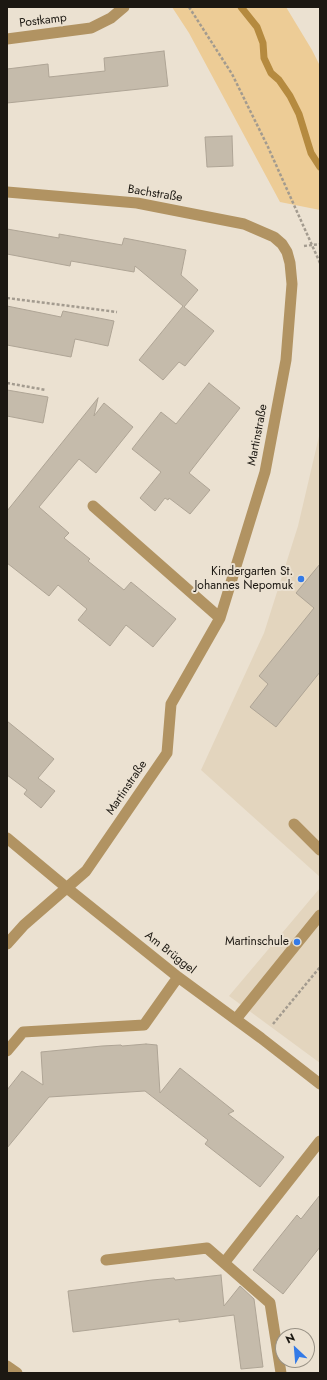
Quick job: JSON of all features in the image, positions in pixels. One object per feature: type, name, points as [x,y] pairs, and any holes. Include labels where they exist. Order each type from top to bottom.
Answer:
[{"type":"street","name":"Postkamp","points":[[7,39],[91,28],[111,18],[124,7]]},
{"type":"street","name":"Bachstraße","points":[[7,192],[137,203],[244,224],[274,237],[282,244],[287,252]]},
{"type":"street","name":"Martinstraße","points":[[7,944],[24,925],[86,871],[167,753],[171,704],[220,618],[265,472],[286,360],[292,284],[290,263],[287,252]]},
{"type":"street","points":[[93,506],[220,618]]},
{"type":"street","points":[[294,824],[320,850]]},
{"type":"street","name":"Am Brüggel","points":[[7,838],[178,977],[261,1038],[320,1084]]},
{"type":"street","points":[[236,1020],[320,915]]},
{"type":"street","points":[[7,1051],[23,1032],[144,1025],[178,977]]},
{"type":"street","points":[[224,1263],[320,1141]]},
{"type":"street","points":[[106,1260],[206,1248],[270,1303],[281,1373]]},
{"type":"street","points":[[7,1366],[17,1373]]},
{"type":"path","points":[[189,7],[232,74],[268,147],[320,263]]},
{"type":"path","points":[[312,244],[320,244]]},
{"type":"path","points":[[7,298],[117,312]]},
{"type":"path","points":[[7,382],[46,390]]},
{"type":"path","points":[[261,1038],[320,967]]},
{"type":"shaded area","points":[[172,7],[286,7],[320,66],[320,210],[280,202],[189,33]]},
{"type":"shaded area","name":"Kindergarten St. Johannes Nepomuk","points":[[320,432],[320,877],[201,770],[264,633],[298,526]]},
{"type":"shaded area","name":"Martinschule","points":[[320,888],[320,1063],[229,996]]},
{"type":"building","points":[[164,51],[168,86],[7,103],[7,69],[48,64],[49,77],[105,71],[104,58]]},
{"type":"building","points":[[232,136],[233,166],[207,167],[205,137]]},
{"type":"building","points":[[7,229],[59,238],[59,234],[122,245],[124,238],[186,250],[181,275],[198,290],[184,307],[214,331],[185,366],[179,362],[163,380],[139,360],[183,306],[135,266],[134,272],[71,261],[70,266],[7,254]]},
{"type":"building","points":[[7,306],[61,317],[63,311],[114,321],[108,346],[75,339],[71,357],[7,345]]},
{"type":"building","points":[[209,383],[240,408],[189,473],[210,490],[190,514],[169,498],[168,500],[165,498],[155,511],[140,498],[161,472],[132,449],[161,412],[176,424]]},
{"type":"building","points":[[7,390],[48,397],[43,423],[7,416]]},
{"type":"building","points":[[98,398],[94,416],[104,403],[133,427],[96,473],[79,459],[39,507],[69,533],[64,538],[90,559],[88,561],[124,590],[131,582],[176,619],[153,647],[126,625],[110,646],[78,620],[87,609],[58,585],[49,596],[7,563],[7,511]]},
{"type":"building","points":[[320,564],[320,672],[276,727],[250,707],[268,684],[259,676],[314,608],[296,593]]},
{"type":"building","points":[[7,721],[54,759],[38,778],[55,791],[41,808],[24,794],[27,790],[7,775]]},
{"type":"building","points":[[157,1045],[160,1093],[180,1068],[234,1111],[228,1114],[284,1157],[260,1187],[205,1144],[208,1140],[145,1091],[49,1097],[7,1148],[7,1090],[22,1071],[43,1085],[41,1052],[102,1046]]},
{"type":"building","points":[[320,1195],[320,1247],[283,1294],[253,1270],[297,1215],[301,1219]]},
{"type":"building","points":[[221,1275],[224,1306],[240,1286],[254,1299],[263,1367],[241,1369],[234,1315],[179,1322],[179,1319],[73,1332],[68,1291],[152,1280],[174,1278],[175,1280]]},
{"type":"waterway","points":[[241,7],[257,27],[263,43],[264,58],[271,73],[279,80],[290,96],[299,114],[311,153],[320,167]]},
{"type":"place","name":"Kindergarten St. Johannes Nepomuk","points":[[301,579]]},
{"type":"place","name":"Martinschule","points":[[297,942]]}]
